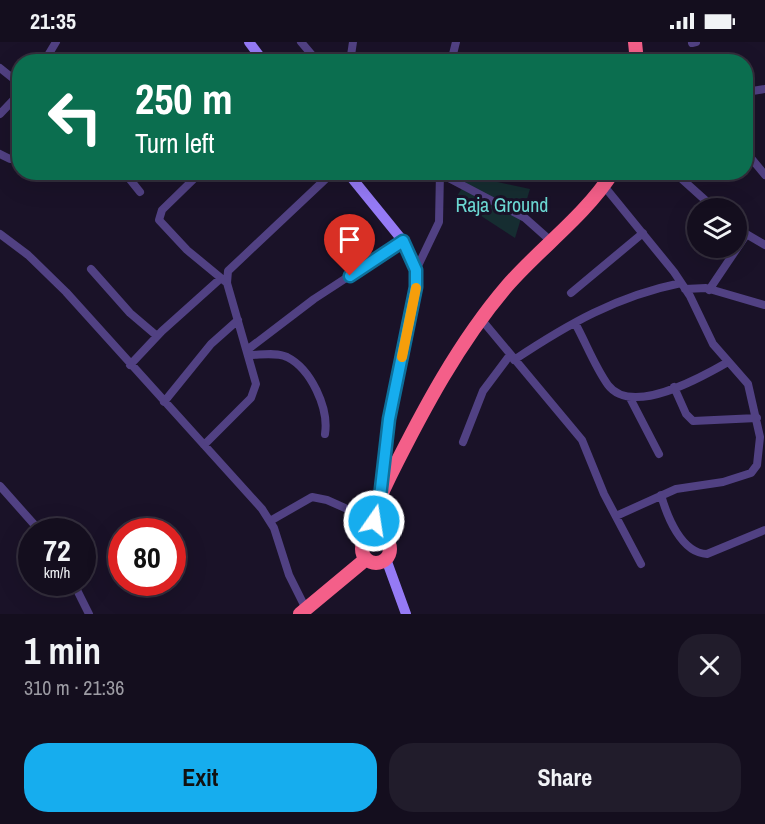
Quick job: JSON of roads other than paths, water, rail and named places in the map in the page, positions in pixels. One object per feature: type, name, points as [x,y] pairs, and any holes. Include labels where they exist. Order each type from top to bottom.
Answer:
[{"type":"highway","points":[[370,536],[380,535],[388,541],[390,550],[386,559],[376,563],[366,559],[362,547],[370,536],[380,497],[444,376],[481,319],[509,284],[552,242],[608,180]]},
{"type":"highway","points":[[303,611],[366,559]]},
{"type":"main road","points":[[353,180],[403,241],[416,270],[413,306],[389,419],[380,497]]},
{"type":"main road","points":[[386,559],[406,614]]},
{"type":"street","points":[[301,42],[311,54]]},
{"type":"street","points":[[0,68],[12,78]]},
{"type":"street","points":[[0,114],[12,101]]},
{"type":"street","points":[[753,160],[765,175]]},
{"type":"street","points":[[130,180],[140,192]]},
{"type":"street","points":[[193,180],[162,210],[159,220],[187,250],[224,281],[248,352],[256,384],[254,391],[204,445]]},
{"type":"street","points":[[130,365],[157,336],[224,281],[228,271],[324,180]]},
{"type":"street","points":[[416,270],[439,222],[441,180]]},
{"type":"street","points":[[454,180],[525,219],[552,242]]},
{"type":"street","points":[[683,180],[703,198]]},
{"type":"street","points":[[604,186],[643,232],[683,286],[713,344],[748,384],[757,418],[760,451],[757,465],[751,473],[706,485],[676,489],[616,516]]},
{"type":"street","points":[[571,293],[643,232]]},
{"type":"street","points":[[0,234],[28,255],[66,292],[270,521],[303,611]]},
{"type":"street","points":[[747,236],[765,245]]},
{"type":"street","points":[[248,352],[314,299],[403,241]]},
{"type":"street","points":[[709,290],[731,258]]},
{"type":"street","points":[[91,269],[130,313],[157,336]]},
{"type":"street","points":[[463,442],[483,391],[512,357],[644,291],[683,286],[698,287],[764,305]]},
{"type":"street","points":[[481,319],[582,440],[616,516],[641,564]]},
{"type":"street","points":[[164,402],[211,344],[238,320]]},
{"type":"street","points":[[576,323],[609,385],[630,398],[637,399],[674,387],[703,376],[728,362]]},
{"type":"street","points":[[248,352],[280,355],[292,360],[311,382],[325,409],[325,434]]},
{"type":"street","points":[[674,387],[686,414],[693,421],[757,418]]},
{"type":"street","points":[[630,398],[659,454]]},
{"type":"street","points":[[0,486],[28,518]]},
{"type":"street","points":[[661,495],[674,528],[692,548],[701,553],[707,554],[765,530]]},
{"type":"street","points":[[270,521],[312,497],[327,500],[374,521]]},
{"type":"street","points":[[80,596],[89,614]]},
{"type":"park label","name":"Raja Ground","points":[[502,205]]}]
